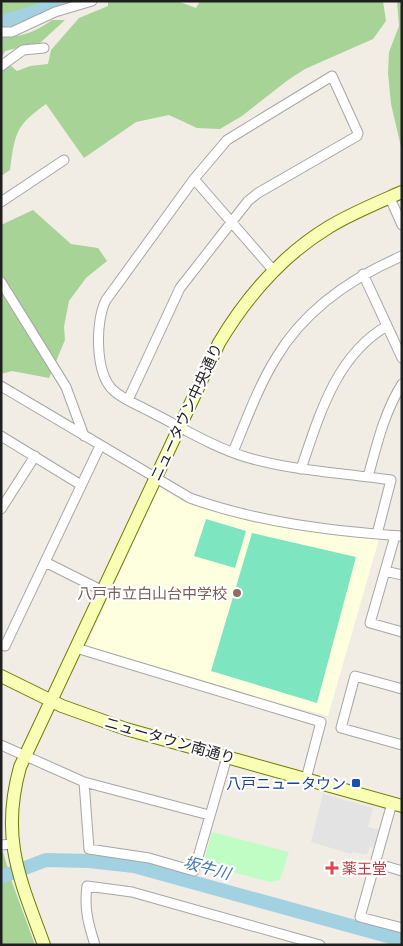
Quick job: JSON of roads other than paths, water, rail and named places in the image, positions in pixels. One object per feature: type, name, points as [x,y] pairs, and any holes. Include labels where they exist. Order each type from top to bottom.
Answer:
[{"type":"street","points":[[1,32],[12,32],[55,12],[92,1]]},
{"type":"street","points":[[1,66],[23,50],[44,48]]},
{"type":"street","points":[[128,400],[180,288],[231,221],[258,193],[356,136],[358,133],[332,76],[227,140],[194,179],[116,284],[100,312],[102,374],[114,391],[128,400],[180,427],[248,458],[302,469],[391,480],[377,534]]},
{"type":"street","points":[[1,202],[64,160]]},
{"type":"street","points":[[194,179],[273,270]]},
{"type":"street","name":"ニュータウン中央通り","points":[[44,945],[9,847],[12,799],[25,756],[219,343],[246,301],[273,270],[309,240],[330,226],[402,192]]},
{"type":"street","points":[[390,198],[402,225]]},
{"type":"street","points":[[233,452],[265,378],[289,340],[325,300],[363,274],[402,256]]},
{"type":"street","points":[[363,274],[402,358]]},
{"type":"street","points":[[1,282],[66,387],[84,436]]},
{"type":"street","points":[[302,469],[318,419],[338,376],[364,343],[387,326]]},
{"type":"street","points":[[368,477],[382,424],[391,401],[402,384]]},
{"type":"street","points":[[1,386],[190,498],[218,508],[258,518],[398,536],[385,571],[370,623],[402,632]]},
{"type":"street","points":[[1,436],[81,485]]},
{"type":"street","points":[[1,644],[5,646],[100,446]]},
{"type":"street","points":[[1,509],[35,456]]},
{"type":"street","points":[[45,562],[102,591]]},
{"type":"street","points":[[385,571],[402,576]]},
{"type":"street","points":[[76,648],[322,722],[306,779]]},
{"type":"street","name":"ニュータウン南通り","points":[[1,676],[51,701],[126,729],[397,805]]},
{"type":"street","points":[[402,689],[356,676],[341,728],[402,745]]},
{"type":"street","points":[[1,744],[84,782],[209,816]]},
{"type":"street","points":[[84,782],[89,849],[149,858],[194,871],[227,757]]},
{"type":"street","points":[[397,805],[375,863],[360,916],[402,928]]},
{"type":"street","points":[[375,863],[402,871]]},
{"type":"street","points":[[95,945],[84,904],[87,886],[132,892],[320,945]]},
{"type":"waterway","points":[[1,22],[73,1]]},
{"type":"waterway","name":"坂牛川","points":[[1,877],[46,860],[89,861],[134,866],[402,940]]},
{"type":"place","name":"八戸市立白山台中学校","points":[[237,593]]},
{"type":"place","name":"八戸ニュータウン","points":[[356,783]]},
{"type":"place","name":"薬王堂","points":[[332,868]]}]
